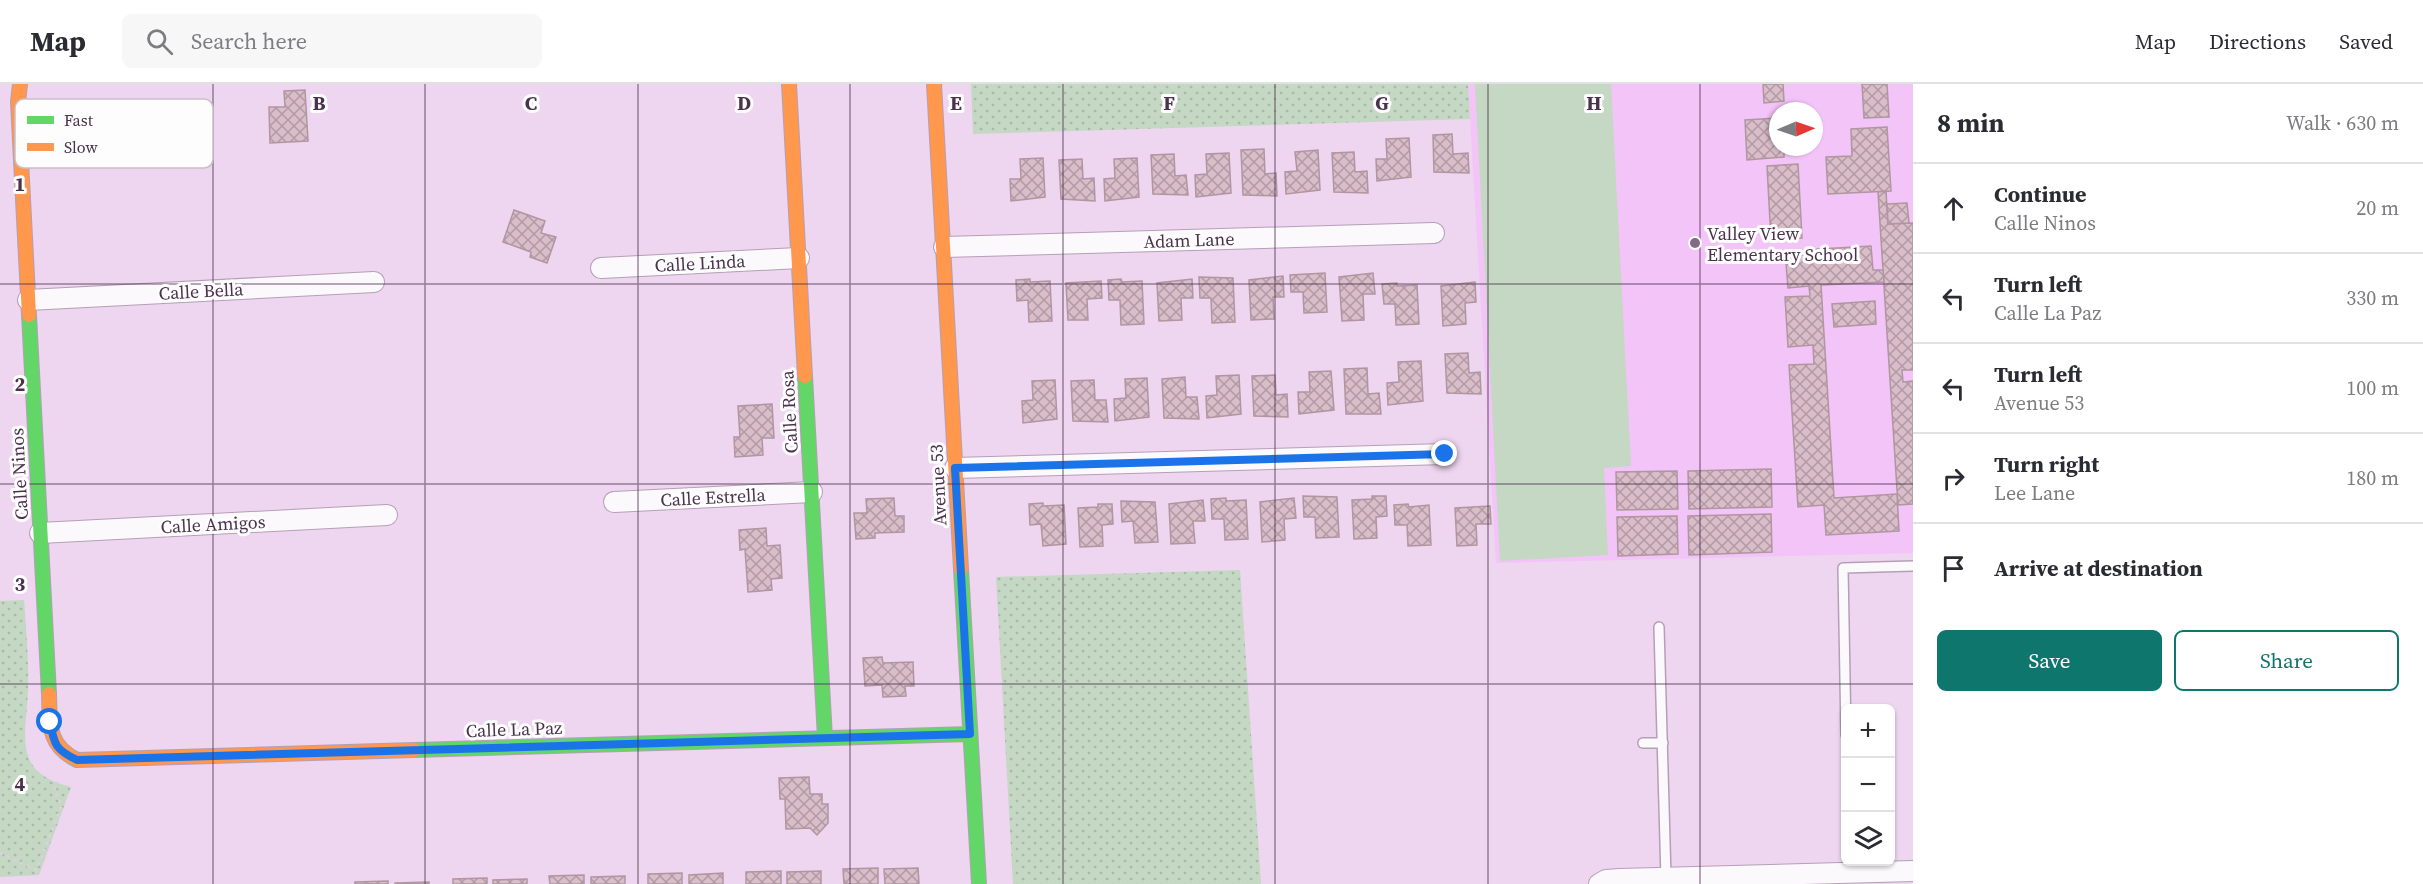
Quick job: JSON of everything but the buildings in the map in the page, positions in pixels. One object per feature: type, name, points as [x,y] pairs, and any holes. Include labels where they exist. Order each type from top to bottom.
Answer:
[{"type":"street","name":"Calle Ninos","points":[[18,99],[20,84]]},
{"type":"street","name":"Calle Rosa","points":[[789,84],[825,738]]},
{"type":"street","name":"Avenue 53","points":[[934,84],[979,884]]},
{"type":"street","name":"Calle Ninos","points":[[21,168],[50,722],[53,739],[60,752]]},
{"type":"street","name":"Adam Lane","points":[[944,247],[1434,233]]},
{"type":"street","name":"Calle Linda","points":[[600,268],[799,258]]},
{"type":"street","name":"Calle Bella","points":[[28,300],[374,282]]},
{"type":"street","points":[[955,468],[1445,454]]},
{"type":"street","name":"Calle Estrella","points":[[614,502],[812,492]]},
{"type":"street","name":"Calle Amigos","points":[[40,532],[387,515]]},
{"type":"street","name":"Calle La Paz","points":[[60,752],[77,760],[970,734]]},
{"type":"street","points":[[1599,884],[1606,880],[1848,867],[1913,871]]},
{"type":"lane","points":[[1844,704],[1842,568],[1913,566]]},
{"type":"lane","points":[[1659,627],[1666,878]]},
{"type":"lane","points":[[1643,743],[1663,743]]},
{"type":"path","points":[[0,853],[36,870],[62,805],[54,790],[58,782]]},
{"type":"shaded area","name":"Valley View Elementary School","points":[[1468,84],[1913,84],[1913,553],[1496,563]]},
{"type":"green space","points":[[971,84],[1468,84],[1470,119],[973,134]]},
{"type":"green space","points":[[1475,84],[1611,84],[1631,466],[1604,468],[1608,555],[1500,561]]},
{"type":"green space","points":[[1240,570],[1261,884],[1013,884],[996,577]]},
{"type":"green space","points":[[24,600],[28,666],[26,750],[38,772],[71,787],[39,875],[0,877],[0,601]]},
{"type":"traffic: fast","points":[[29,315],[49,694]]},
{"type":"traffic: fast","points":[[805,376],[825,738]]},
{"type":"traffic: fast","points":[[961,569],[979,884]]},
{"type":"traffic: fast","points":[[414,750],[970,734]]},
{"type":"traffic: slow","points":[[18,99],[20,84]]},
{"type":"traffic: slow","points":[[789,84],[805,376]]},
{"type":"traffic: slow","points":[[934,84],[961,569]]},
{"type":"traffic: slow","points":[[21,168],[29,315]]},
{"type":"traffic: slow","points":[[49,694],[52,733],[60,748],[77,760],[414,750]]},
{"type":"place","name":"Valley View Elementary School","points":[[1695,243]]},
{"type":"route","points":[[50,722],[53,739],[60,752],[77,760],[970,734],[955,468],[1445,454]]}]
